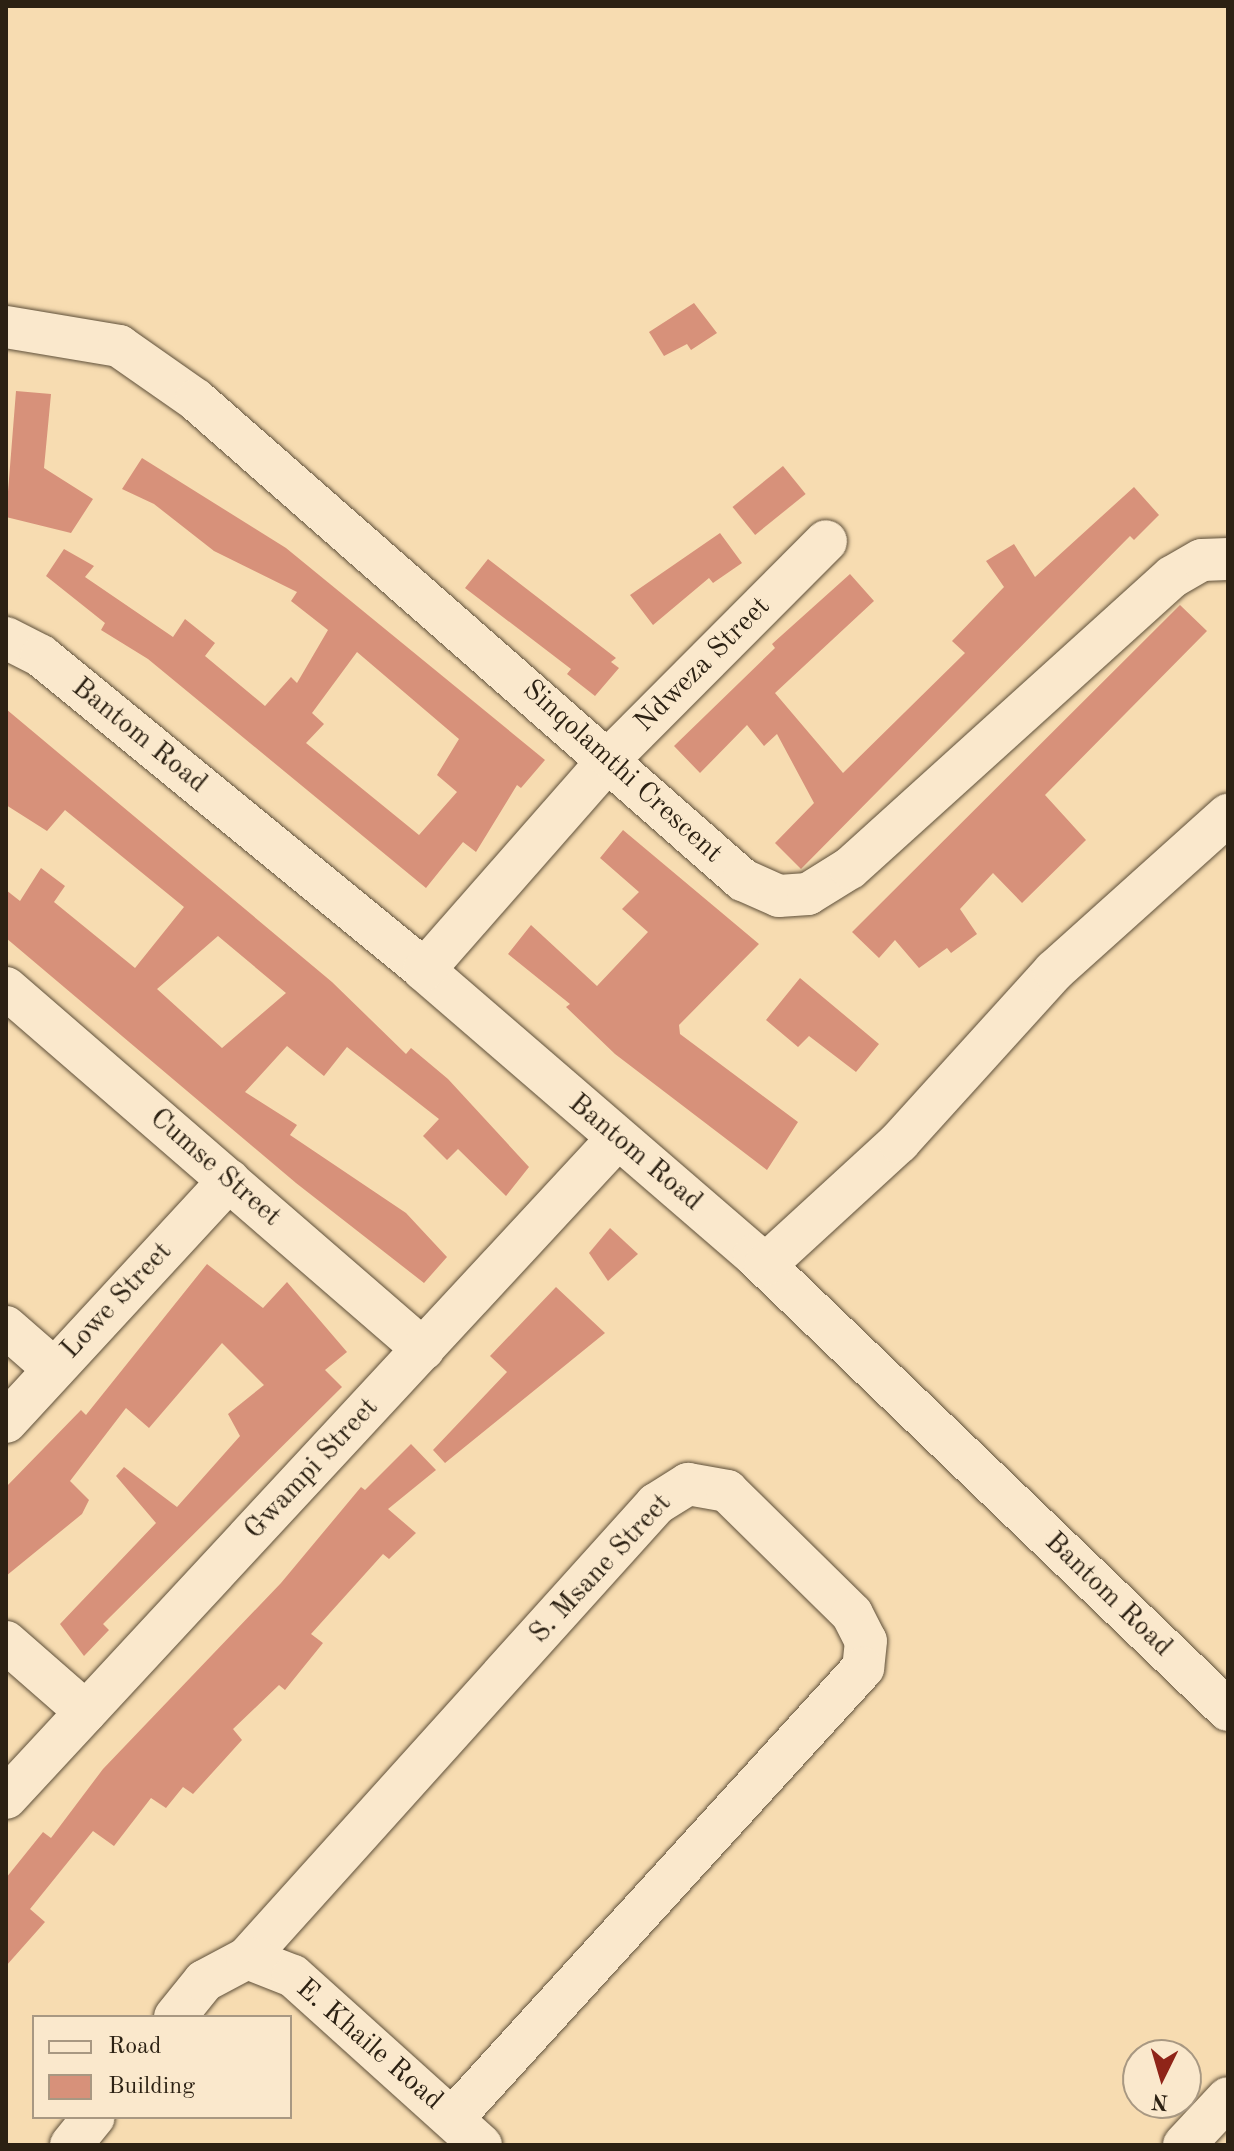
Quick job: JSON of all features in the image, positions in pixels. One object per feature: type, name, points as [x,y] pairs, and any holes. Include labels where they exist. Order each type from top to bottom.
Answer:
[{"type":"street","name":"Sinqolamthi Crescent","points":[[6,327],[85,336],[119,346],[148,365],[610,758],[743,880],[779,896],[808,894],[850,868],[1179,571],[1202,560],[1228,559]]},
{"type":"street","name":"Ndweza Street","points":[[424,970],[610,758],[826,541]]},
{"type":"street","name":"Bantom Road","points":[[6,638],[41,656],[424,970],[765,1265],[1228,1710]]},
{"type":"street","points":[[765,1265],[899,1142],[1054,971],[1228,815]]},
{"type":"street","name":"Cumse Street","points":[[6,988],[423,1349]]},
{"type":"street","name":"Gwampi Street","points":[[6,1798],[617,1139]]},
{"type":"street","name":"Lowe Street","points":[[6,1422],[229,1180]]},
{"type":"street","points":[[6,1327],[54,1369]]},
{"type":"street","name":"S. Msane Street","points":[[247,1958],[656,1504],[688,1484],[727,1491],[852,1614],[866,1641],[863,1668],[467,2132]]},
{"type":"street","points":[[6,1642],[86,1712]]},
{"type":"street","points":[[177,2015],[204,1981],[247,1958]]},
{"type":"street","name":"E. Khaile Road","points":[[247,1958],[293,1976],[467,2132]]},
{"type":"street","points":[[1184,2145],[1228,2098]]},
{"type":"building","points":[[694,303],[717,333],[691,350],[687,344],[664,356],[649,332]]},
{"type":"building","points":[[16,391],[51,394],[44,468],[93,499],[71,533],[6,517]]},
{"type":"building","points":[[142,458],[286,548],[545,760],[521,788],[517,785],[476,852],[463,842],[426,888],[148,659],[101,630],[105,623],[46,576],[64,549],[94,566],[85,577],[173,637],[185,619],[215,643],[205,656],[265,706],[291,677],[297,683],[328,630],[291,601],[297,592],[214,551],[154,504],[122,489]],"holes":[[[357,652],[459,739],[437,775],[457,792],[419,835],[306,743],[324,724],[312,713]]]},
{"type":"building","points":[[783,466],[806,494],[755,535],[732,507]]},
{"type":"building","points":[[1134,487],[1159,515],[1134,540],[1130,536],[801,869],[775,843],[814,803],[777,734],[764,746],[747,725],[700,773],[674,746],[775,648],[772,644],[850,574],[874,601],[775,693],[843,773],[965,653],[952,641],[1004,587],[986,561],[1014,544],[1035,577]]},
{"type":"building","points":[[720,533],[742,563],[713,583],[709,578],[653,625],[630,595]]},
{"type":"building","points":[[488,559],[616,658],[611,662],[619,668],[595,696],[567,674],[571,669],[465,588]]},
{"type":"building","points":[[1180,605],[1207,631],[1045,795],[1086,840],[1022,903],[993,873],[960,909],[977,934],[951,953],[947,948],[919,968],[895,940],[879,958],[852,932]]},
{"type":"building","points":[[6,709],[332,982],[406,1054],[411,1048],[448,1079],[529,1167],[506,1196],[458,1149],[447,1160],[423,1136],[439,1119],[347,1047],[324,1076],[287,1046],[245,1092],[297,1125],[290,1135],[406,1213],[447,1257],[424,1283],[296,1183],[6,938],[6,890],[20,901],[41,868],[65,886],[54,902],[135,968],[184,907],[65,810],[47,831],[6,805]],"holes":[[[218,936],[286,993],[222,1048],[157,989]]]},
{"type":"building","points":[[623,830],[759,944],[679,1025],[680,1034],[798,1122],[767,1170],[615,1054],[566,1007],[570,1004],[508,954],[531,925],[597,986],[648,932],[622,909],[639,892],[600,858]]},
{"type":"building","points":[[800,978],[879,1044],[856,1072],[809,1036],[798,1047],[766,1020]]},
{"type":"building","points":[[610,1228],[638,1254],[608,1281],[589,1253]]},
{"type":"building","points":[[207,1264],[263,1308],[287,1282],[347,1352],[325,1370],[342,1387],[103,1624],[109,1630],[84,1656],[60,1624],[156,1523],[116,1476],[124,1467],[177,1507],[240,1436],[228,1414],[264,1385],[222,1343],[149,1428],[126,1408],[70,1481],[89,1500],[82,1514],[6,1576],[6,1487],[81,1410],[86,1415]]},
{"type":"building","points":[[556,1287],[605,1333],[445,1463],[433,1450],[507,1372],[490,1356]]},
{"type":"building","points":[[411,1444],[436,1470],[388,1509],[416,1533],[389,1559],[383,1554],[311,1634],[323,1643],[285,1690],[279,1685],[233,1729],[242,1740],[193,1794],[183,1787],[166,1808],[151,1798],[114,1846],[93,1831],[30,1909],[45,1922],[6,1966],[6,1878],[43,1832],[51,1838],[103,1769],[281,1583],[361,1487],[365,1490]]}]
